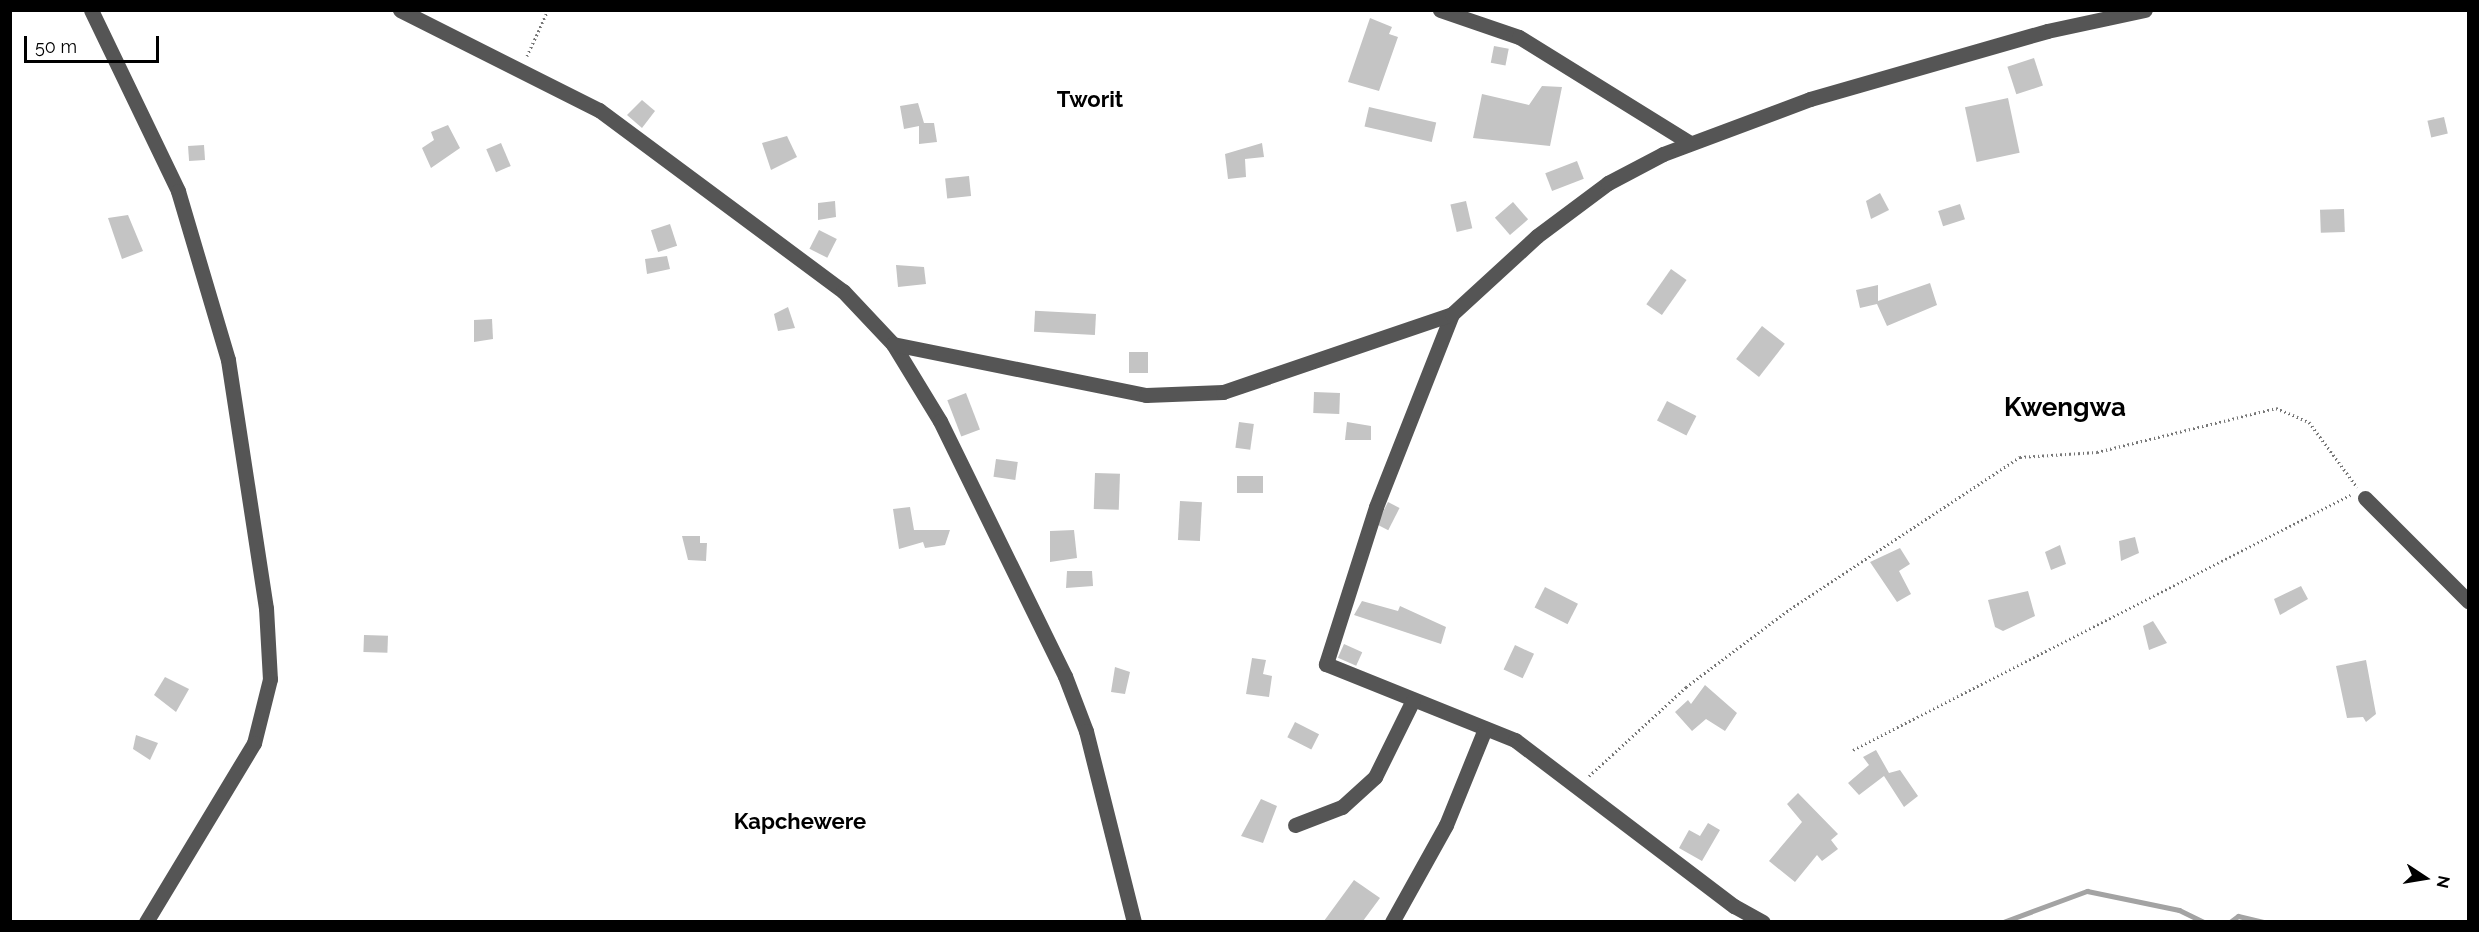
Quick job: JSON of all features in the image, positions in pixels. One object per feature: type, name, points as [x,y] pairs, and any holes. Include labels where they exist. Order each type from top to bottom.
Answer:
[{"type":"street","points":[[91,10],[178,191],[228,360],[266,608],[270,679],[254,743],[146,921]]},
{"type":"street","points":[[400,10],[521,68],[599,110],[654,148],[843,291],[893,344],[940,421],[1065,676],[1086,731],[1134,921]]},
{"type":"street","points":[[1440,10],[1519,37],[1690,143]]},
{"type":"street","points":[[893,344],[1146,395],[1222,392],[1452,314],[1538,236],[1608,183],[1690,143],[1821,96],[2047,31],[2145,10]]},
{"type":"street","points":[[1452,314],[1377,507],[1326,664],[1412,702],[1515,740],[1734,906],[1763,921]]},
{"type":"street","points":[[2365,498],[2469,601]]},
{"type":"street","points":[[1295,825],[1342,807],[1375,777],[1412,702]]},
{"type":"street","points":[[1392,921],[1446,825],[1485,729]]},
{"type":"path","points":[[521,68],[548,10]]},
{"type":"path","points":[[1578,786],[1686,687],[1790,609],[2020,457],[2097,452],[2276,408],[2309,422],[2360,490],[1853,750]]},
{"type":"building","points":[[1370,18],[1392,27],[1389,34],[1398,37],[1379,91],[1348,82]]},
{"type":"building","points":[[1494,46],[1509,49],[1505,66],[1491,63]]},
{"type":"building","points":[[2034,58],[2043,86],[2016,94],[2007,67]]},
{"type":"building","points":[[1542,86],[1562,87],[1550,146],[1473,138],[1482,94],[1529,105]]},
{"type":"building","points":[[2008,98],[2020,153],[1977,162],[1965,107]]},
{"type":"building","points":[[642,100],[655,111],[642,128],[627,115]]},
{"type":"building","points":[[918,103],[924,123],[934,123],[937,142],[919,144],[919,126],[904,129],[900,106]]},
{"type":"building","points":[[1369,107],[1436,123],[1432,142],[1365,126]]},
{"type":"building","points":[[2444,117],[2448,134],[2431,137],[2427,121]]},
{"type":"building","points":[[448,125],[460,148],[431,168],[422,148],[434,140],[431,132]]},
{"type":"building","points":[[787,136],[797,157],[771,170],[762,143]]},
{"type":"building","points":[[501,143],[511,166],[496,172],[486,149]]},
{"type":"building","points":[[1262,143],[1264,157],[1245,159],[1246,177],[1228,179],[1225,154]]},
{"type":"building","points":[[204,145],[205,160],[189,161],[188,146]]},
{"type":"building","points":[[1577,161],[1584,179],[1552,191],[1545,173]]},
{"type":"building","points":[[969,176],[971,196],[947,198],[945,179]]},
{"type":"building","points":[[1880,193],[1889,210],[1871,219],[1866,201]]},
{"type":"building","points":[[835,201],[836,217],[818,220],[818,203]]},
{"type":"building","points":[[1466,201],[1472,228],[1457,232],[1450,205]]},
{"type":"building","points":[[1513,202],[1528,219],[1510,235],[1495,218]]},
{"type":"building","points":[[1960,204],[1965,219],[1943,226],[1938,211]]},
{"type":"building","points":[[2344,209],[2345,232],[2321,233],[2320,210]]},
{"type":"building","points":[[128,215],[143,251],[122,259],[108,218]]},
{"type":"building","points":[[670,224],[677,246],[658,252],[651,230]]},
{"type":"building","points":[[819,230],[837,239],[827,258],[809,249]]},
{"type":"building","points":[[667,256],[670,269],[647,274],[645,259]]},
{"type":"building","points":[[896,265],[924,267],[926,284],[898,287]]},
{"type":"building","points":[[1671,269],[1687,280],[1662,315],[1646,304]]},
{"type":"building","points":[[1930,283],[1937,305],[1887,326],[1877,304],[1860,308],[1856,290],[1878,285],[1878,301]]},
{"type":"building","points":[[788,307],[795,328],[778,331],[774,314]]},
{"type":"building","points":[[1035,311],[1096,314],[1095,335],[1034,332]]},
{"type":"building","points":[[492,319],[493,339],[474,342],[474,320]]},
{"type":"building","points":[[1762,326],[1785,344],[1759,377],[1736,359]]},
{"type":"building","points":[[1129,352],[1148,352],[1148,373],[1129,373]]},
{"type":"building","points":[[1314,392],[1340,393],[1339,414],[1313,413]]},
{"type":"building","points":[[966,393],[980,429],[961,437],[947,400]]},
{"type":"building","points":[[1667,401],[1696,416],[1686,436],[1657,421]]},
{"type":"building","points":[[1239,422],[1254,424],[1250,450],[1235,448]]},
{"type":"building","points":[[1347,422],[1371,426],[1371,440],[1345,440]]},
{"type":"building","points":[[996,459],[1018,462],[1015,480],[993,477]]},
{"type":"building","points":[[1095,473],[1120,474],[1119,510],[1094,509]]},
{"type":"building","points":[[1237,476],[1263,476],[1263,493],[1237,493]]},
{"type":"building","points":[[1180,501],[1202,502],[1200,541],[1178,540]]},
{"type":"building","points":[[1388,502],[1400,508],[1388,530],[1377,524]]},
{"type":"building","points":[[910,507],[914,530],[950,530],[945,545],[925,548],[923,542],[899,549],[893,509]]},
{"type":"building","points":[[1074,530],[1077,558],[1050,562],[1050,531]]},
{"type":"building","points":[[682,536],[700,536],[700,543],[707,543],[706,561],[688,560]]},
{"type":"building","points":[[2135,537],[2139,553],[2121,561],[2119,541]]},
{"type":"building","points":[[2060,545],[2066,564],[2051,570],[2045,552]]},
{"type":"building","points":[[1900,548],[1910,564],[1899,571],[1911,594],[1897,602],[1870,562]]},
{"type":"building","points":[[1067,571],[1092,571],[1093,586],[1066,588]]},
{"type":"building","points":[[2301,586],[2308,599],[2280,615],[2274,599]]},
{"type":"building","points":[[1545,587],[1578,604],[1568,624],[1535,607]]},
{"type":"building","points":[[2028,591],[2035,616],[2003,631],[1995,627],[1988,600]]},
{"type":"building","points":[[1362,601],[1398,611],[1400,606],[1446,627],[1441,644],[1354,615]]},
{"type":"building","points":[[2153,621],[2167,643],[2149,650],[2143,626]]},
{"type":"building","points":[[364,635],[388,636],[387,653],[363,652]]},
{"type":"building","points":[[1344,644],[1362,652],[1356,666],[1338,658]]},
{"type":"building","points":[[1515,645],[1534,654],[1523,678],[1504,669]]},
{"type":"building","points":[[1252,658],[1266,660],[1263,674],[1272,676],[1269,697],[1246,694]]},
{"type":"building","points":[[2366,660],[2376,714],[2366,722],[2363,717],[2347,718],[2336,666]]},
{"type":"building","points":[[1115,667],[1130,672],[1125,694],[1111,692]]},
{"type":"building","points":[[165,677],[189,689],[176,712],[154,695]]},
{"type":"building","points":[[1705,685],[1737,713],[1725,731],[1706,719],[1692,731],[1675,712],[1688,700],[1691,704]]},
{"type":"building","points":[[1295,722],[1319,734],[1311,749],[1287,737]]},
{"type":"building","points":[[136,735],[158,743],[150,760],[133,749]]},
{"type":"building","points":[[1876,750],[1889,773],[1900,770],[1918,796],[1904,807],[1884,776],[1859,795],[1848,783],[1869,765],[1863,757]]},
{"type":"building","points":[[1798,793],[1838,834],[1831,840],[1838,849],[1822,861],[1817,855],[1795,882],[1769,861],[1802,822],[1787,804]]},
{"type":"building","points":[[1261,799],[1277,806],[1263,843],[1241,836]]},
{"type":"building","points":[[1708,823],[1720,830],[1702,861],[1679,848],[1689,830],[1700,836]]},
{"type":"building","points":[[1354,880],[1380,898],[1363,921],[1324,921]]},
{"type":"waterway","points":[[2003,922],[2087,891],[2179,910],[2204,922]]},
{"type":"waterway","points":[[2230,922],[2238,916],[2264,922]]},
{"type":"district","name":"Tworit","points":[[1090,100]]},
{"type":"district","name":"Kwengwa","points":[[2065,408]]},
{"type":"district","name":"Kapchewere","points":[[800,822]]}]
